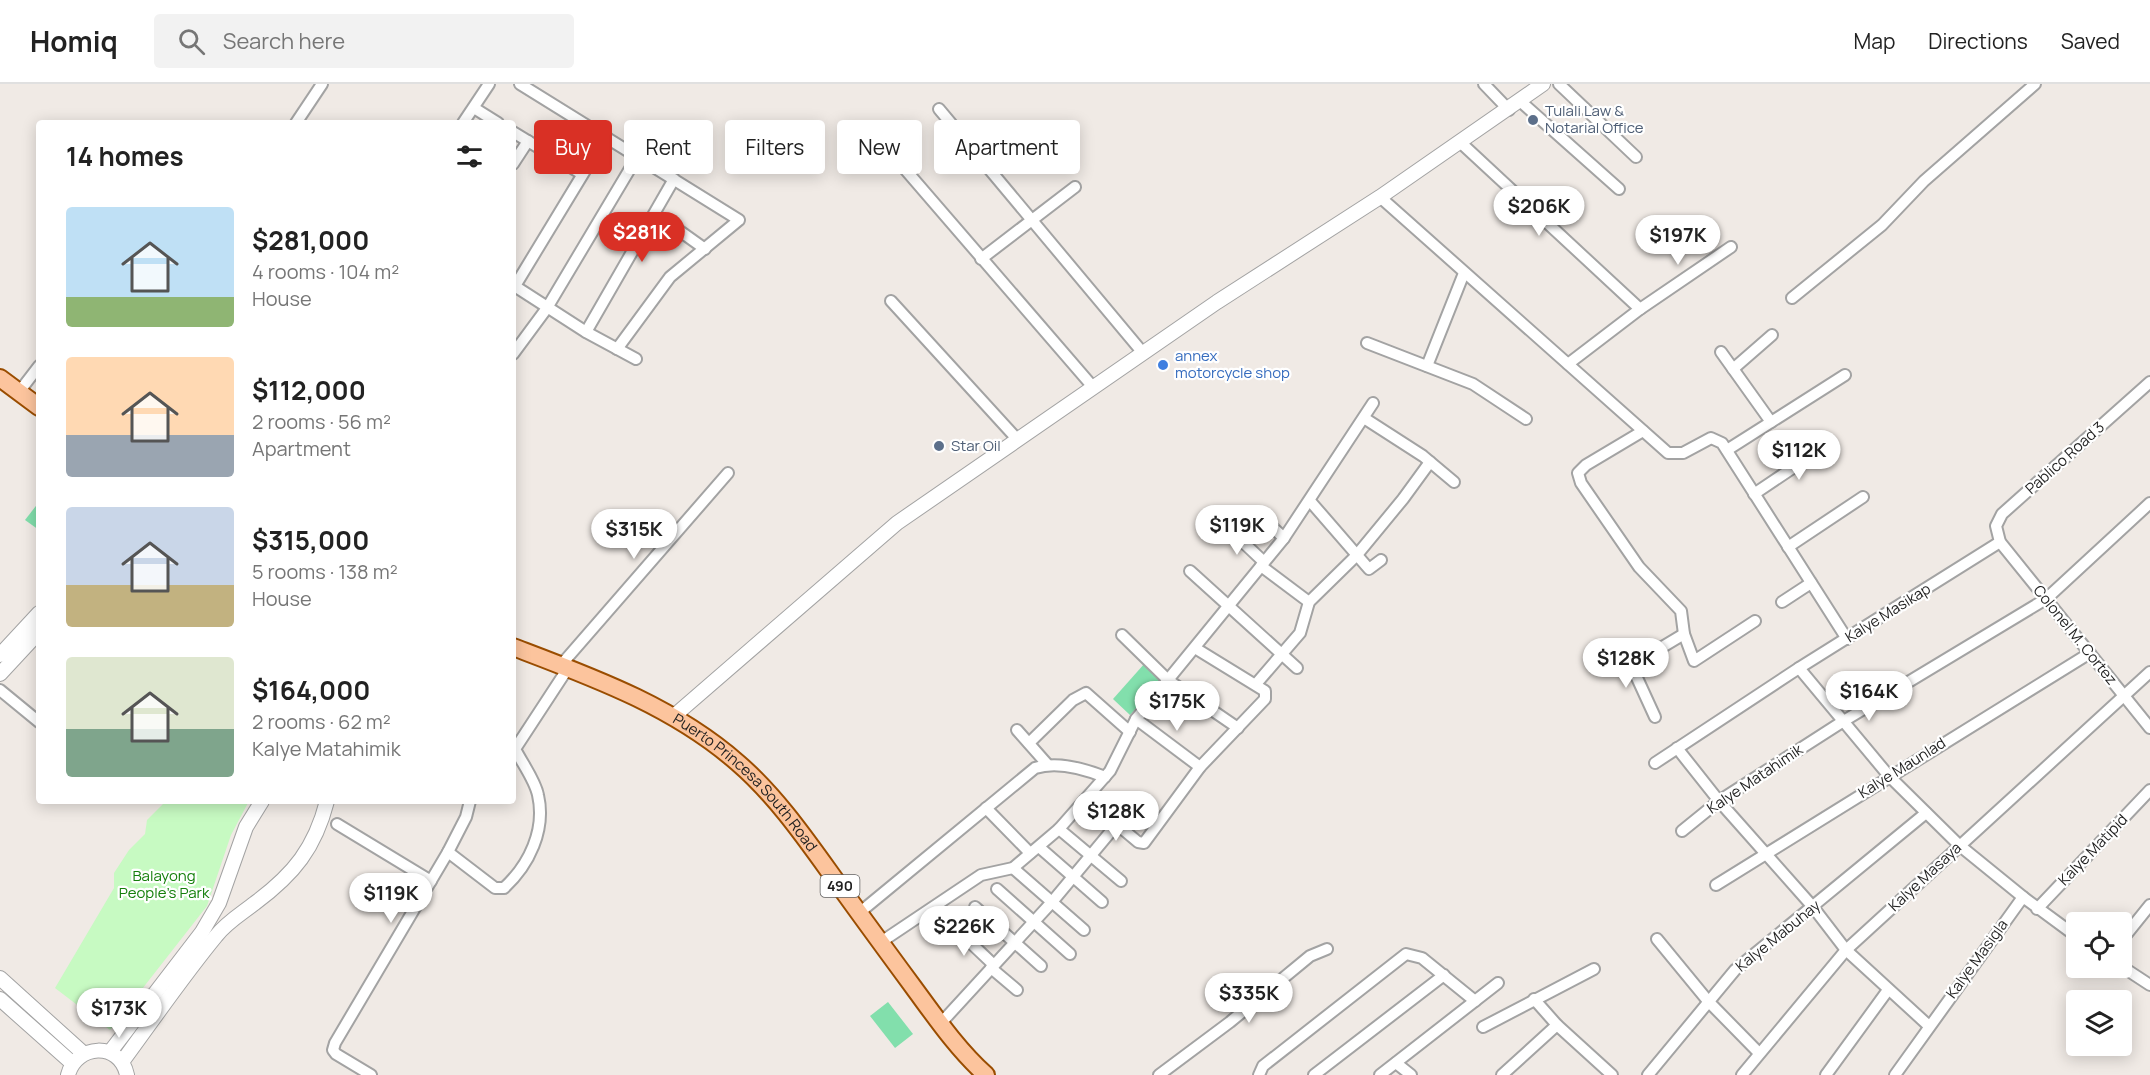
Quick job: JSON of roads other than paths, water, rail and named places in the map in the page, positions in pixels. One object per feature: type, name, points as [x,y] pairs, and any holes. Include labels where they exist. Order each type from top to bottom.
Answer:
[{"type":"main road","points":[[0,378],[36,405]]},
{"type":"main road","name":"Puerto Princesa South Road","points":[[516,648],[564,666],[674,716],[713,742],[769,795],[941,1023],[986,1075]]},
{"type":"street","points":[[298,120],[322,84]]},
{"type":"street","points":[[465,120],[489,84]]},
{"type":"street","points":[[520,84],[580,120]]},
{"type":"street","points":[[1484,84],[1515,105],[1619,189]]},
{"type":"street","points":[[674,716],[897,523],[1143,353],[1380,196],[1543,84]]},
{"type":"street","points":[[1559,84],[1636,157]]},
{"type":"street","points":[[1792,298],[1882,225],[1924,181],[2035,84]]},
{"type":"street","points":[[474,108],[493,120]]},
{"type":"street","points":[[939,110],[1143,353]]},
{"type":"street","points":[[516,134],[534,145]]},
{"type":"street","points":[[516,159],[528,141]]},
{"type":"street","points":[[1460,142],[1640,309]]},
{"type":"street","points":[[516,283],[582,174]]},
{"type":"street","points":[[516,350],[547,308],[627,174]]},
{"type":"street","points":[[617,349],[664,284],[739,220],[666,174]]},
{"type":"street","points":[[909,174],[1093,387]]},
{"type":"street","points":[[586,332],[674,179]]},
{"type":"street","points":[[981,259],[1033,222],[1075,187]]},
{"type":"street","points":[[1380,196],[1668,453],[1675,455],[1711,438],[1719,440],[1847,639]]},
{"type":"street","points":[[649,223],[677,229],[705,249]]},
{"type":"street","points":[[1568,364],[1640,309],[1731,247]]},
{"type":"street","points":[[1426,366],[1464,273]]},
{"type":"street","points":[[516,287],[586,332],[636,359]]},
{"type":"street","points":[[891,301],[1017,439]]},
{"type":"street","points":[[1733,369],[1772,335]]},
{"type":"street","points":[[1367,343],[1473,384],[1526,418]]},
{"type":"street","points":[[1720,352],[1771,422]]},
{"type":"street","points":[[19,392],[36,370]]},
{"type":"street","points":[[1727,450],[1845,375]]},
{"type":"street","name":"Pablico Road 3","points":[[2000,542],[1996,526],[2002,514],[2150,382]]},
{"type":"street","points":[[880,942],[973,879],[1013,868],[1059,829],[1088,800],[1121,753],[1136,719],[1284,538],[1373,403]]},
{"type":"street","points":[[1364,418],[1430,462],[1454,482]]},
{"type":"street","points":[[1643,431],[1586,465],[1577,477],[1639,567],[1681,611],[1683,634],[1692,659],[1698,661],[1755,621]]},
{"type":"street","points":[[1754,494],[1827,445]]},
{"type":"street","points":[[1256,684],[1300,633],[1308,602],[1356,556],[1404,499],[1430,462]]},
{"type":"street","points":[[516,746],[564,666],[728,473]]},
{"type":"street","points":[[1788,547],[1863,497]]},
{"type":"street","points":[[1310,501],[1356,556],[1370,569],[1381,560]]},
{"type":"street","name":"Kalye Matahimik","points":[[1682,831],[1719,801],[1842,722],[2046,599],[2150,503]]},
{"type":"street","points":[[1258,514],[1284,538]]},
{"type":"street","points":[[1228,529],[1262,564],[1308,602]]},
{"type":"street","name":"Colonel M. Cortez","points":[[2000,542],[2150,728]]},
{"type":"street","name":"Kalye Masikap","points":[[1655,763],[1799,668],[2000,542]]},
{"type":"street","points":[[1190,571],[1297,668]]},
{"type":"street","points":[[1782,602],[1811,583]]},
{"type":"street","points":[[0,655],[36,616]]},
{"type":"street","points":[[1655,717],[1633,669],[1634,664],[1683,634]]},
{"type":"street","points":[[0,674],[36,635]]},
{"type":"street","points":[[1122,635],[1168,680],[1238,728]]},
{"type":"street","points":[[1088,800],[1138,842],[1143,843],[1200,767],[1265,699],[1265,691],[1256,684],[1195,648]]},
{"type":"street","name":"Kalye Maunlad","points":[[1716,885],[2090,653]]},
{"type":"street","points":[[1799,668],[1889,776],[1926,813],[1959,845],[2037,909],[2066,929]]},
{"type":"street","name":"Kalye Masaya","points":[[1742,1075],[1846,951],[2150,672]]},
{"type":"street","points":[[0,690],[36,720]]},
{"type":"street","points":[[1029,743],[1073,700],[1086,693],[1130,732]]},
{"type":"street","points":[[1136,719],[1200,767]]},
{"type":"street","points":[[1017,730],[1047,764]]},
{"type":"street","points":[[1677,748],[1719,801],[1813,906],[1846,951],[1929,1026]]},
{"type":"street","points":[[448,852],[495,888],[504,888],[522,869],[537,837],[539,801],[538,794],[516,753]]},
{"type":"street","points":[[859,913],[1024,776],[1047,764],[1105,777]]},
{"type":"street","name":"Kalye Matipid","points":[[2037,909],[2150,790]]},
{"type":"street","points":[[110,1052],[201,932],[219,903],[246,827],[260,804]]},
{"type":"street","points":[[122,1062],[216,935],[236,915],[262,898],[300,863],[316,838],[326,804]]},
{"type":"street","points":[[371,1075],[336,1054],[333,1050],[335,1043],[448,852],[466,817],[469,804]]},
{"type":"street","points":[[986,808],[1034,850],[1073,877],[1102,902]]},
{"type":"street","name":"Kalye Mabuhay","points":[[1648,1075],[1735,970],[1926,813]]},
{"type":"street","points":[[337,824],[430,881]]},
{"type":"street","points":[[941,1023],[1052,902],[1117,824]]},
{"type":"street","points":[[1059,829],[1121,881]]},
{"type":"street","points":[[1013,868],[1084,930]]},
{"type":"street","points":[[997,889],[1070,954]]},
{"type":"street","name":"Kalye Masigla","points":[[1895,1075],[2022,897]]},
{"type":"street","points":[[219,903],[225,912],[236,915]]},
{"type":"street","points":[[2132,927],[2150,905]]},
{"type":"street","points":[[975,907],[1041,966]]},
{"type":"street","points":[[954,927],[1017,990]]},
{"type":"street","points":[[1657,939],[1708,1001],[1759,1053]]},
{"type":"street","points":[[1158,1075],[1203,1039],[1230,1022],[1310,956],[1327,949]]},
{"type":"street","points":[[1258,1075],[1263,1066],[1406,954],[1422,958],[1475,1001]]},
{"type":"street","points":[[1483,1027],[1594,969]]},
{"type":"street","points":[[2132,974],[2150,986]]},
{"type":"street","points":[[1314,1075],[1444,975]]},
{"type":"street","points":[[0,978],[83,1053]]},
{"type":"street","points":[[1380,1075],[1498,982]]},
{"type":"street","points":[[1826,1075],[1888,990]]},
{"type":"street","points":[[0,999],[70,1069],[83,1053],[92,1050],[110,1052],[122,1062],[128,1075]]},
{"type":"street","points":[[1534,999],[1557,1025],[1612,1075]]},
{"type":"street","points":[[1502,1075],[1557,1025]]},
{"type":"street","points":[[1396,1063],[1411,1075]]},
{"type":"place","name":"Tulali Law & Notarial Office","points":[[1533,120]]},
{"type":"place","name":"annex motorcycle shop","points":[[1163,365]]},
{"type":"place","name":"Star Oil","points":[[939,446]]},
{"type":"park label","name":"Balayong People's Park","points":[[164,884]]}]
